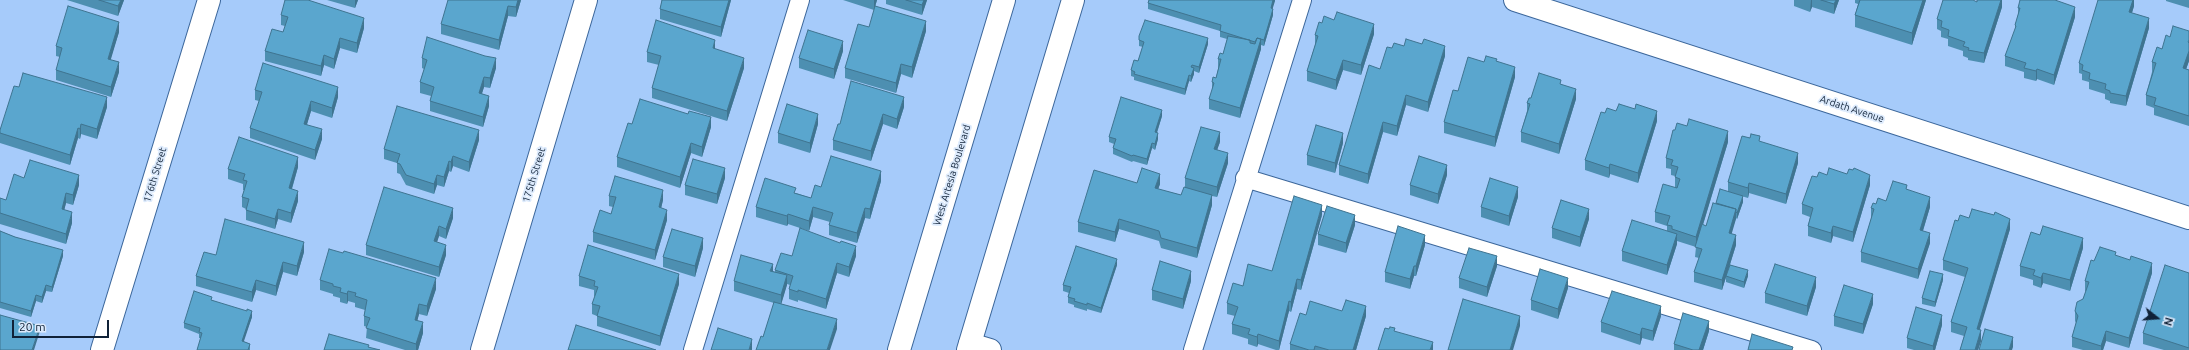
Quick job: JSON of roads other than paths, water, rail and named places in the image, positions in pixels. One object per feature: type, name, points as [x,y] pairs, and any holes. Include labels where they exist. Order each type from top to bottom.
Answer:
[{"type":"street","name":"176th Street","points":[[102,350],[209,0]]},
{"type":"street","name":"175th Street","points":[[482,350],[586,0]]},
{"type":"street","name":"West Artesia Boulevard","points":[[899,350],[1004,0]]},
{"type":"street","points":[[976,348],[1073,0]]},
{"type":"street","name":"Ardath Avenue","points":[[1515,0],[2189,218]]},
{"type":"lane","points":[[693,350],[800,0]]},
{"type":"lane","points":[[1193,350],[1245,178],[1302,0]]},
{"type":"lane","points":[[1245,178],[1812,350]]}]
